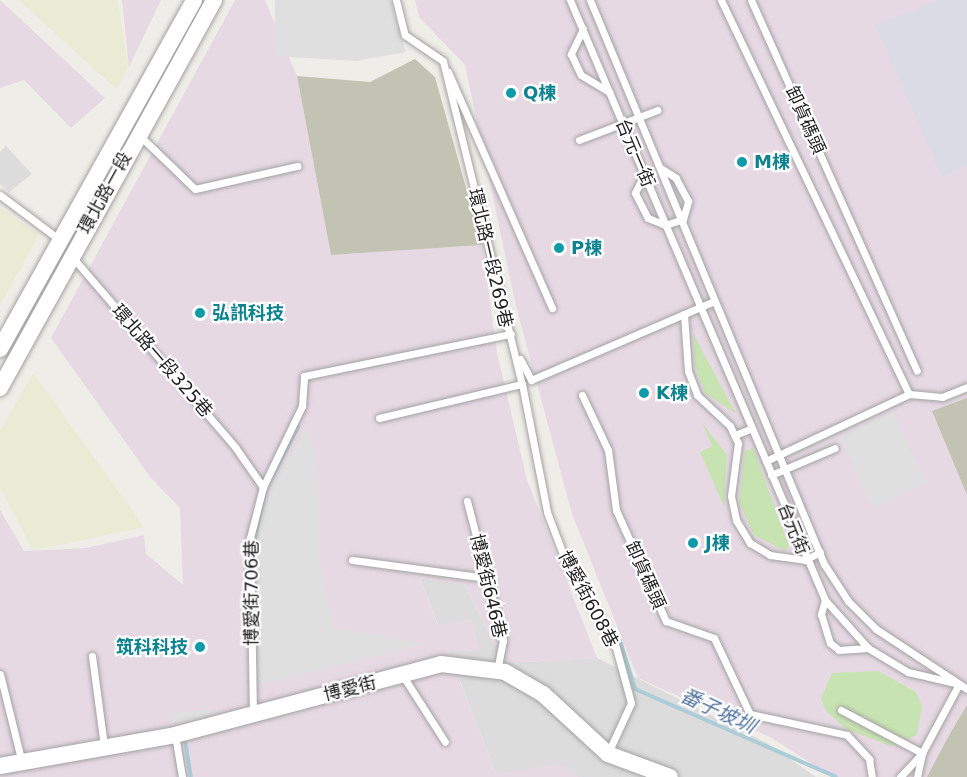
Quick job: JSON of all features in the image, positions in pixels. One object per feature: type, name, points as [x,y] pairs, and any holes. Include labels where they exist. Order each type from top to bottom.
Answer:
[{"type":"street","name":"環北路一段","points":[[0,349],[59,238],[194,0]]},
{"type":"street","name":"環北路一段","points":[[0,388],[71,254],[214,0]]},
{"type":"street","name":"博愛街","points":[[0,766],[175,735],[441,664],[497,670],[543,694],[608,754],[670,777]]},
{"type":"lane","name":"環北路一段269巷","points":[[304,376],[511,334],[444,61],[405,35],[396,0]]},
{"type":"lane","name":"台元一街","points":[[570,0],[699,307]]},
{"type":"lane","name":"台元一街","points":[[590,0],[683,219],[714,301]]},
{"type":"lane","points":[[721,0],[909,394]]},
{"type":"lane","name":"卸貨碼頭","points":[[751,0],[917,371]]},
{"type":"lane","points":[[583,29],[571,54],[581,75],[609,92]]},
{"type":"lane","points":[[446,71],[552,308]]},
{"type":"lane","points":[[579,140],[657,110]]},
{"type":"lane","points":[[138,134],[195,189],[297,166]]},
{"type":"lane","points":[[644,175],[635,193],[648,218],[665,225],[683,219],[688,201],[676,178],[662,169]]},
{"type":"lane","name":"環北路一段325巷","points":[[0,195],[59,238],[235,447],[263,487]]},
{"type":"lane","points":[[514,349],[531,381],[714,301]]},
{"type":"lane","name":"台元街","points":[[714,301],[781,455],[820,552],[848,601],[876,629],[967,688]]},
{"type":"lane","name":"台元街","points":[[699,307],[766,461],[805,560],[825,600],[868,648],[908,672],[959,684]]},
{"type":"lane","points":[[684,314],[688,371],[696,395],[735,435],[731,496],[736,520],[750,543],[770,555],[805,560],[820,552]]},
{"type":"lane","name":"博愛街608巷","points":[[511,334],[547,512],[567,565],[615,644],[631,703],[608,754]]},
{"type":"lane","name":"博愛街706巷","points":[[253,713],[249,560],[263,487],[302,406],[304,376]]},
{"type":"lane","points":[[379,418],[522,384]]},
{"type":"lane","points":[[766,461],[909,394],[942,397],[967,387]]},
{"type":"lane","name":"卸貨碼頭","points":[[582,395],[608,450],[616,510],[666,621],[714,638],[750,714],[847,735],[868,759],[872,777]]},
{"type":"lane","points":[[735,435],[752,428]]},
{"type":"lane","points":[[771,475],[836,448]]},
{"type":"lane","name":"博愛街646巷","points":[[468,501],[503,640],[497,670]]},
{"type":"lane","points":[[352,560],[487,578]]},
{"type":"lane","points":[[825,600],[820,614],[830,643],[839,650],[868,648]]},
{"type":"lane","points":[[92,656],[105,748]]},
{"type":"lane","points":[[0,674],[22,762]]},
{"type":"lane","points":[[403,676],[445,742]]},
{"type":"lane","points":[[900,777],[922,753],[959,684]]},
{"type":"lane","points":[[842,710],[922,753]]},
{"type":"lane","points":[[175,735],[182,777]]},
{"type":"lane","points":[[917,777],[922,753]]},
{"type":"shaded area","points":[[0,0],[105,98],[71,128],[24,80],[0,88]]},
{"type":"shaded area","points":[[19,0],[117,0],[129,67],[116,89]]},
{"type":"shaded area","points":[[122,0],[161,0],[129,67]]},
{"type":"shaded area","points":[[235,0],[265,0],[297,76],[331,255],[482,245],[497,353],[527,480],[597,658],[504,663],[465,585],[420,578],[438,625],[472,619],[480,651],[448,651],[496,774],[560,764],[579,777],[0,777],[0,510],[24,551],[86,548],[144,535],[146,554],[183,585],[180,508],[151,478],[51,338]]},
{"type":"shaded area","points":[[275,0],[390,0],[406,52],[356,61],[274,56]]},
{"type":"shaded area","points":[[415,0],[967,0],[967,777],[832,777],[772,738],[638,678],[572,514],[516,306],[465,65],[419,17]]},
{"type":"shaded area","points":[[938,0],[967,0],[967,166],[942,177],[875,25]]},
{"type":"shaded area","points":[[415,59],[435,77],[482,245],[331,255],[297,76],[370,82]]},
{"type":"shaded area","points":[[6,146],[32,174],[9,192],[0,184],[0,152]]},
{"type":"shaded area","points":[[0,208],[39,234],[0,306]]},
{"type":"shaded area","points":[[33,373],[144,527],[33,550],[0,487],[0,431]]},
{"type":"shaded area","points":[[967,398],[967,495],[932,411]]},
{"type":"shaded area","points":[[893,412],[926,483],[872,508],[840,437]]},
{"type":"shaded area","points":[[308,426],[318,472],[319,560],[333,627],[426,644],[258,685],[255,536],[271,487]]},
{"type":"shaded area","points":[[420,578],[465,585],[504,663],[597,658],[767,743],[816,777],[565,777],[552,767],[496,774]]},
{"type":"shaded area","points":[[967,705],[967,777],[927,777],[947,739]]},
{"type":"shaded area","points":[[214,709],[215,719],[170,724],[169,714]]},
{"type":"green space","points":[[693,333],[736,414],[705,393],[695,366]]},
{"type":"green space","points":[[702,423],[727,455],[724,507],[700,452],[712,446]]},
{"type":"green space","points":[[753,448],[789,546],[785,551],[754,535],[739,502],[745,451]]},
{"type":"green space","points":[[878,671],[916,692],[922,706],[917,735],[891,746],[846,729],[826,711],[821,699],[832,673]]},
{"type":"waterway","points":[[253,546],[266,488],[298,427]]},
{"type":"waterway","name":"番子坡圳","points":[[620,641],[635,689],[836,777]]},
{"type":"waterway","points":[[185,740],[191,777]]},
{"type":"place","name":"Q棟","points":[[511,93]]},
{"type":"place","name":"M棟","points":[[742,162]]},
{"type":"place","name":"P棟","points":[[559,248]]},
{"type":"place","name":"弘訊科技","points":[[200,313]]},
{"type":"place","name":"K棟","points":[[644,393]]},
{"type":"place","name":"J棟","points":[[693,543]]},
{"type":"place","name":"筑科科技","points":[[200,647]]}]
